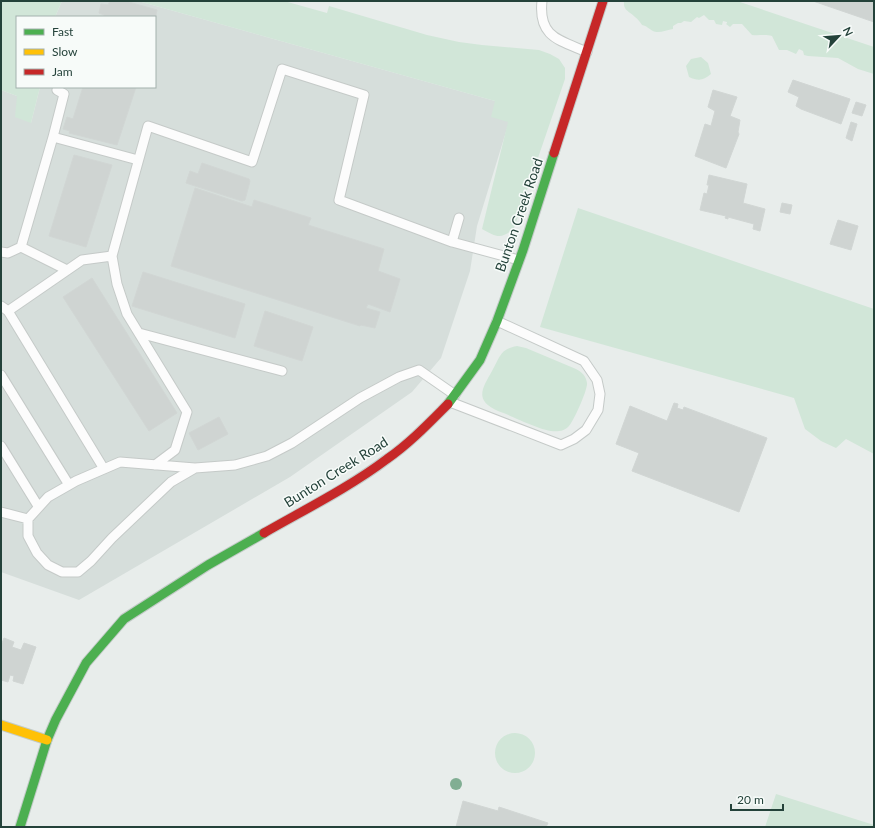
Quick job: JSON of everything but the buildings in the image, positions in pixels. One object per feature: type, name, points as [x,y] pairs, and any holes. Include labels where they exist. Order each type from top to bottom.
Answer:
[{"type":"street","name":"Bunton Creek Road","points":[[20,827],[47,740],[56,719],[86,664],[124,619],[208,565],[364,475],[388,459],[421,430],[453,398],[480,360],[497,320],[519,260],[603,1]]},
{"type":"street","points":[[1,725],[47,740]]},
{"type":"lane","points":[[542,1],[541,15],[544,26],[552,36],[587,52]]},
{"type":"lane","points":[[155,465],[175,450],[187,412],[127,314],[117,284],[112,256],[148,126],[252,162],[282,69],[364,95],[339,200],[452,242],[519,260]]},
{"type":"lane","points":[[1,252],[8,254],[21,247],[64,94],[57,90],[58,88]]},
{"type":"lane","points":[[53,136],[138,160]]},
{"type":"lane","points":[[452,242],[459,218]]},
{"type":"lane","points":[[21,247],[67,270]]},
{"type":"lane","points":[[104,469],[5,308],[82,260],[112,256]]},
{"type":"lane","points":[[195,468],[171,482],[78,572],[62,572],[48,565],[36,553],[28,536],[28,519],[38,506],[48,497],[69,485],[120,462],[195,468],[235,465],[267,456],[298,440],[360,398],[399,377],[419,370],[453,398],[561,445],[574,439],[586,430],[598,410],[600,394],[597,380],[584,361],[497,320]]},
{"type":"lane","points":[[138,333],[282,371]]},
{"type":"lane","points":[[1,375],[69,485]]},
{"type":"lane","points":[[1,446],[38,506]]},
{"type":"lane","points":[[1,512],[28,519]]},
{"type":"shaded area","points":[[62,1],[138,1],[495,101],[509,122],[477,226],[470,271],[441,358],[412,392],[290,477],[79,600],[1,572],[1,90],[17,96],[31,123],[40,88],[156,88],[156,16],[55,16]]},
{"type":"green space","points":[[1,1],[62,1],[55,16],[16,16],[16,88],[40,88],[31,123],[15,117],[17,96],[1,90]]},
{"type":"green space","points":[[138,1],[284,1],[327,13],[329,6],[427,35],[459,42],[539,50],[559,59],[565,68],[565,79],[514,228],[502,236],[491,234],[482,229],[508,122],[491,117],[495,101]]},
{"type":"green space","points":[[624,1],[737,1],[874,47],[874,74],[858,69],[838,58],[808,56],[804,55],[803,51],[799,49],[796,54],[787,50],[779,50],[772,36],[752,35],[742,24],[733,24],[730,27],[726,24],[727,22],[723,21],[722,25],[716,24],[714,20],[709,20],[704,15],[699,18],[697,17],[691,22],[684,21],[678,23],[673,26],[673,29],[655,32],[642,25],[624,7]]},
{"type":"green space","points":[[701,57],[708,63],[711,74],[700,80],[689,77],[686,66],[691,59]]},
{"type":"green space","points":[[578,208],[874,309],[874,454],[846,439],[836,448],[821,441],[805,429],[794,398],[540,327]]},
{"type":"green space","points":[[517,346],[526,348],[576,369],[585,376],[587,386],[583,399],[570,424],[565,429],[553,431],[538,427],[490,407],[483,398],[482,394],[485,383],[501,354],[511,347]]},
{"type":"green space","points":[[515,733],[526,736],[532,742],[535,753],[532,764],[526,770],[515,773],[504,770],[498,764],[495,753],[498,742],[504,736]]},
{"type":"green space","points":[[776,794],[874,825],[874,827],[765,827]]},
{"type":"traffic: fast","points":[[448,404],[480,360],[497,321],[523,250],[554,153]]},
{"type":"traffic: fast","points":[[20,827],[47,740],[56,719],[86,663],[124,619],[208,565],[264,533]]},
{"type":"traffic: slow","points":[[1,725],[47,740]]},
{"type":"traffic: jam","points":[[554,153],[603,1]]},
{"type":"traffic: jam","points":[[264,533],[342,489],[373,469],[411,440],[448,404]]}]
